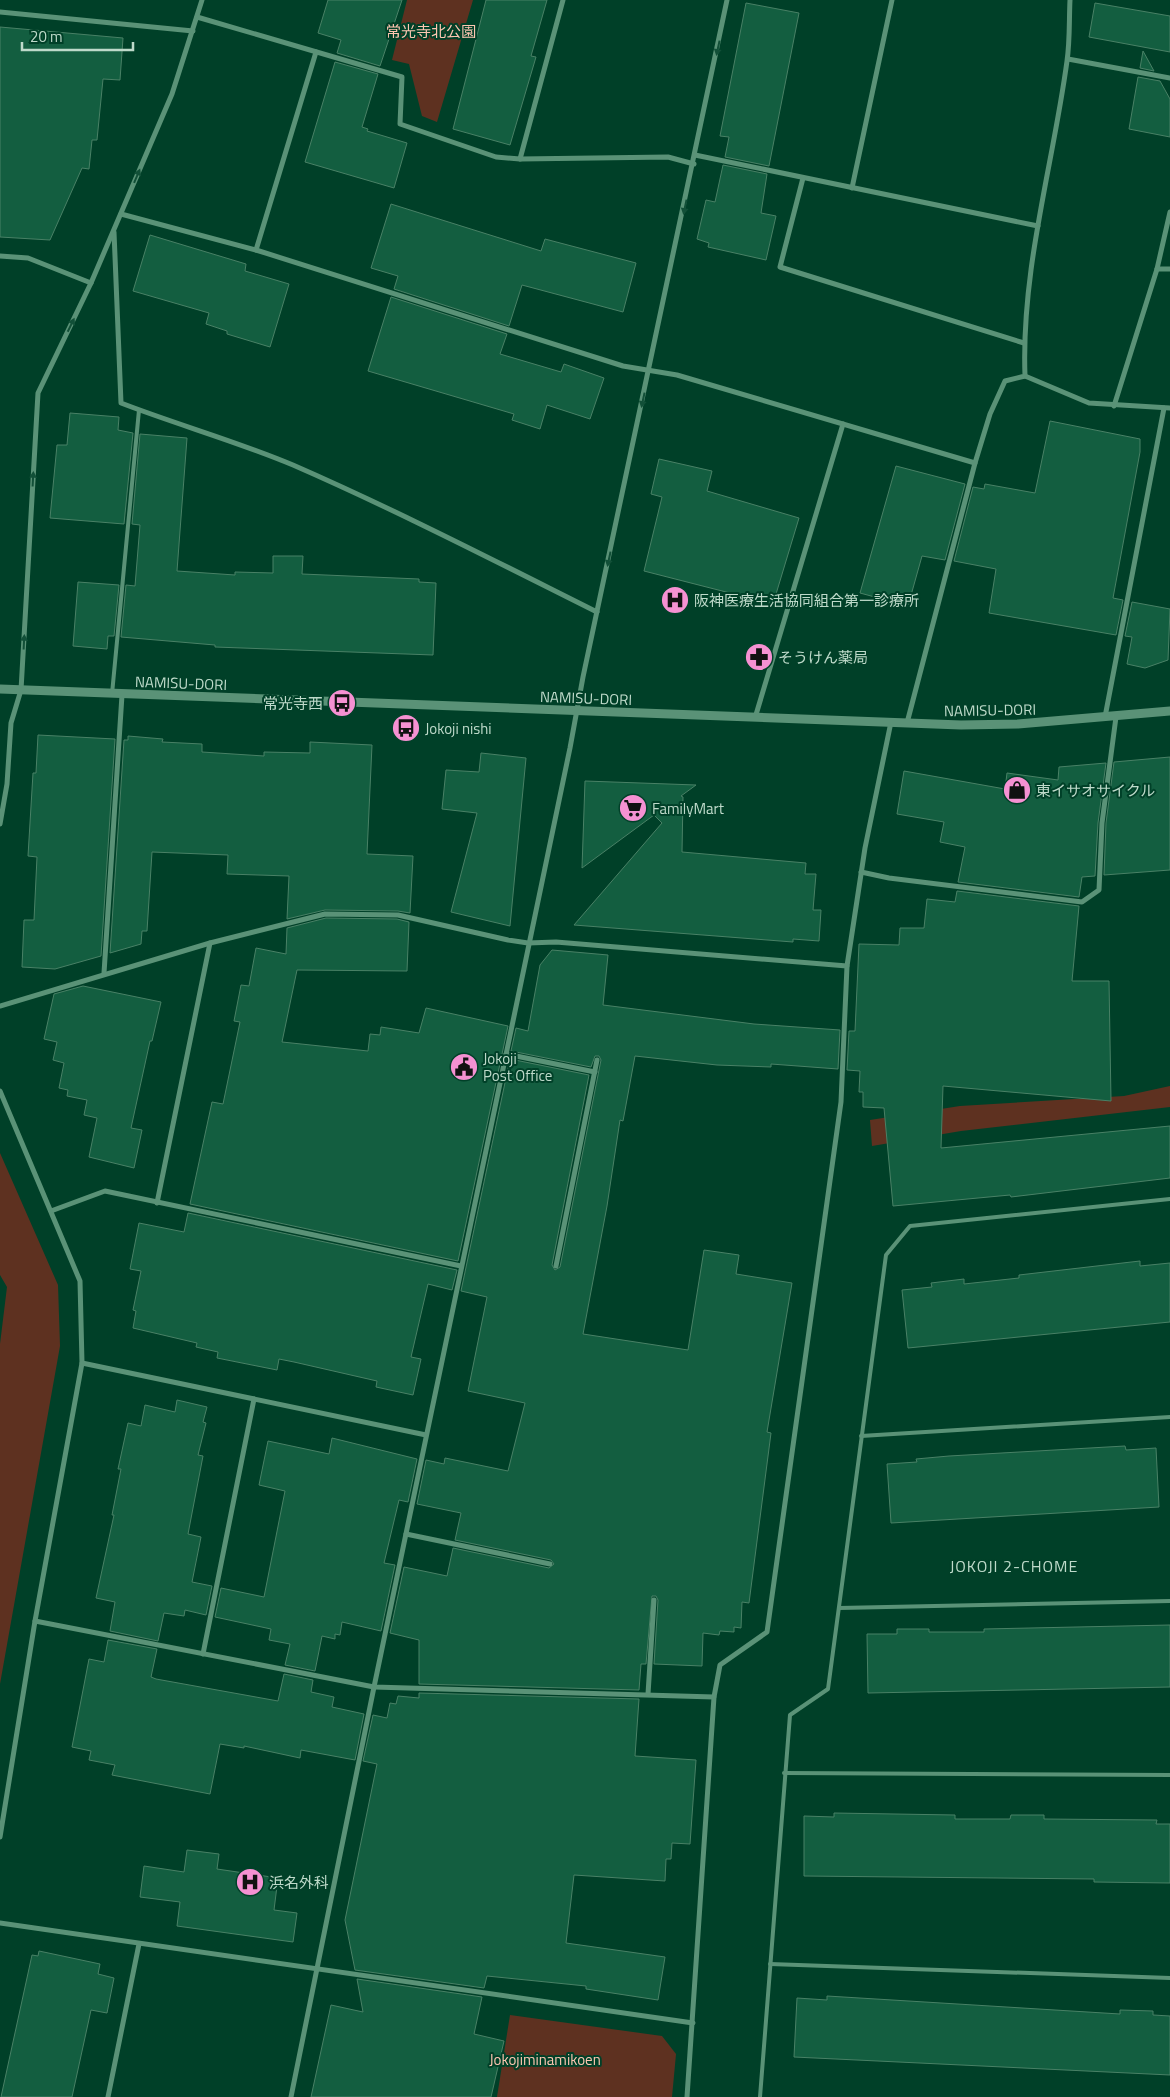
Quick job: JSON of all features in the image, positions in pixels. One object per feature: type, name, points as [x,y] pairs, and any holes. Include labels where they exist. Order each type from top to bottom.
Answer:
[{"type":"street","points":[[0,824],[7,784],[10,723],[21,690],[38,393],[91,283],[172,94],[202,0]]},
{"type":"street","points":[[520,159],[563,0]]},
{"type":"street","points":[[291,2097],[576,712],[728,0]]},
{"type":"street","points":[[852,188],[892,0]]},
{"type":"street","points":[[1024,376],[1024,343],[1038,226],[1068,59],[1070,0]]},
{"type":"street","points":[[0,12],[193,31]]},
{"type":"street","points":[[198,16],[402,77],[400,124],[496,157],[520,159],[668,157],[694,164]]},
{"type":"street","points":[[256,250],[316,52]]},
{"type":"street","points":[[1068,59],[1170,78]]},
{"type":"street","points":[[695,156],[1038,226]]},
{"type":"street","points":[[803,178],[780,266],[1024,343]]},
{"type":"street","points":[[1114,406],[1157,269],[1170,212]]},
{"type":"street","points":[[121,214],[256,250],[622,366],[677,375],[975,462]]},
{"type":"street","points":[[114,229],[121,403],[231,440],[293,466],[440,533],[597,612]]},
{"type":"street","points":[[0,256],[28,258],[91,283]]},
{"type":"street","points":[[1157,269],[1170,269]]},
{"type":"street","points":[[907,723],[975,462],[990,414],[1005,381],[1024,376],[1089,403],[1167,408],[1104,718]]},
{"type":"street","points":[[755,718],[843,424]]},
{"type":"street","name":"NAMISU-DORI","points":[[0,689],[907,723],[1018,724],[1170,711]]},
{"type":"street","points":[[104,973],[122,694]]},
{"type":"street","points":[[861,872],[889,878],[1082,902],[1099,890],[1102,823],[1116,717]]},
{"type":"street","points":[[687,2097],[714,1697],[720,1665],[768,1632],[841,1102],[847,966],[861,872],[891,722]]},
{"type":"street","points":[[0,1006],[104,973],[210,943],[326,914],[398,915],[528,943],[556,942],[847,966]]},
{"type":"street","points":[[158,1202],[210,943]]},
{"type":"street","points":[[506,1054],[595,1072]]},
{"type":"street","points":[[556,1266],[597,1060]]},
{"type":"street","points":[[0,1091],[80,1281],[82,1363],[35,1621],[0,1837]]},
{"type":"street","points":[[52,1211],[105,1191],[461,1266]]},
{"type":"street","points":[[82,1363],[426,1434]]},
{"type":"street","points":[[203,1654],[254,1399]]},
{"type":"street","points":[[406,1534],[550,1564]]},
{"type":"street","points":[[648,1694],[654,1600]]},
{"type":"street","points":[[35,1621],[374,1687],[714,1697]]},
{"type":"street","points":[[0,1924],[693,2023]]},
{"type":"street","points":[[108,2097],[139,1944]]},
{"type":"lane","points":[[112,694],[139,410]]},
{"type":"lane","points":[[760,2097],[790,1715],[828,1690],[886,1255],[910,1226],[1170,1199]]},
{"type":"lane","points":[[861,1436],[1170,1418]]},
{"type":"lane","points":[[839,1608],[1170,1601]]},
{"type":"lane","points":[[784,1773],[1170,1775]]},
{"type":"lane","points":[[770,1964],[1170,1978]]},
{"type":"green space","name":"常光寺北公園","points":[[407,0],[473,0],[437,122],[422,116],[409,64],[392,60]]},
{"type":"green space","points":[[1170,1086],[1170,1107],[961,1131],[872,1146],[870,1120],[960,1106],[1124,1096]]},
{"type":"green space","points":[[0,1153],[58,1285],[60,1346],[0,1684],[0,1344],[7,1287],[0,1275]]},
{"type":"green space","name":"Jokojiminamikoen","points":[[510,2015],[662,2036],[676,2054],[672,2097],[497,2097]]},
{"type":"building","points":[[328,0],[402,0],[380,66],[337,53],[341,40],[318,33]]},
{"type":"building","points":[[486,0],[547,0],[531,56],[536,57],[510,145],[453,129]]},
{"type":"building","points":[[746,3],[799,13],[769,166],[725,157],[729,137],[720,136]]},
{"type":"building","points":[[1095,3],[1170,16],[1170,52],[1089,37]]},
{"type":"building","points":[[0,27],[123,38],[120,80],[103,79],[97,140],[92,140],[89,169],[82,168],[50,240],[0,237]]},
{"type":"building","points":[[1143,51],[1154,71],[1140,68]]},
{"type":"building","points":[[335,62],[378,74],[362,127],[368,129],[367,131],[407,143],[394,188],[305,162]]},
{"type":"building","points":[[1138,77],[1160,81],[1170,99],[1170,137],[1129,129]]},
{"type":"building","points":[[723,165],[767,174],[761,213],[776,216],[766,260],[708,247],[709,243],[697,239],[706,200],[715,202]]},
{"type":"building","points":[[391,204],[541,251],[545,239],[636,263],[623,312],[522,285],[509,326],[394,289],[398,276],[371,268]]},
{"type":"building","points":[[150,235],[246,264],[245,271],[289,284],[270,347],[227,334],[227,331],[206,324],[209,313],[133,291]]},
{"type":"building","points":[[391,297],[507,334],[500,354],[561,372],[564,364],[604,378],[590,419],[547,405],[540,429],[512,420],[514,414],[368,371]]},
{"type":"building","points":[[70,413],[119,417],[118,430],[133,433],[124,524],[50,518],[57,445],[67,445]]},
{"type":"building","points":[[1050,421],[1140,439],[1140,452],[1113,598],[1123,600],[1116,635],[989,613],[996,569],[954,561],[973,487],[984,489],[985,484],[1035,493]]},
{"type":"building","points":[[140,434],[187,438],[177,571],[235,575],[235,572],[273,573],[273,556],[303,556],[302,574],[419,579],[419,582],[436,583],[433,655],[215,647],[215,645],[121,637],[126,585],[135,586],[140,525],[132,524]]},
{"type":"building","points":[[659,459],[712,471],[707,491],[799,518],[773,604],[644,571],[662,497],[651,494]]},
{"type":"building","points":[[896,466],[965,484],[945,560],[922,556],[908,606],[860,593]]},
{"type":"building","points":[[78,582],[119,585],[114,636],[108,636],[107,649],[73,646]]},
{"type":"building","points":[[1132,602],[1170,609],[1168,660],[1145,668],[1127,664],[1132,637],[1125,636]]},
{"type":"building","points":[[38,735],[115,739],[101,956],[55,969],[22,967],[24,920],[34,920],[37,857],[28,856],[33,773],[36,773]]},
{"type":"building","points":[[128,736],[163,739],[162,742],[202,744],[202,752],[264,756],[264,752],[310,753],[310,742],[372,745],[367,854],[413,856],[410,913],[398,911],[325,910],[287,919],[289,876],[227,874],[228,855],[152,852],[147,931],[142,931],[141,944],[110,953],[124,740],[128,740]]},
{"type":"building","points":[[481,753],[526,758],[510,926],[451,912],[477,813],[442,809],[446,770],[479,772]]},
{"type":"building","points":[[1170,757],[1170,870],[1104,875],[1106,823],[1114,762]]},
{"type":"building","points":[[1106,763],[1098,823],[1095,876],[1082,877],[1079,897],[958,882],[965,847],[940,842],[944,822],[897,814],[904,771],[1005,789],[1007,773],[1058,780],[1059,767]]},
{"type":"building","points":[[585,781],[696,785],[681,796],[683,797],[682,852],[806,863],[805,874],[816,874],[813,910],[821,910],[819,941],[793,939],[793,942],[574,925],[662,823],[654,815],[582,868]]},
{"type":"building","points":[[957,891],[1079,906],[1072,981],[1109,981],[1111,1101],[943,1086],[941,1148],[1170,1126],[1170,1178],[1011,1197],[1010,1195],[893,1206],[884,1108],[863,1107],[863,1092],[859,1092],[860,1071],[847,1070],[849,1031],[855,1031],[859,944],[899,945],[900,928],[924,928],[927,899],[955,902]]},
{"type":"building","points":[[326,918],[397,919],[409,922],[407,971],[297,970],[282,1042],[368,1051],[370,1034],[380,1035],[381,1027],[419,1033],[426,1008],[508,1026],[458,1261],[190,1204],[212,1102],[223,1104],[240,1022],[234,1021],[241,985],[249,986],[256,948],[286,954],[287,928]]},
{"type":"building","points":[[552,950],[608,955],[603,1005],[754,1024],[840,1030],[838,1069],[771,1064],[771,1067],[717,1065],[635,1056],[623,1121],[620,1120],[607,1206],[583,1334],[688,1350],[704,1250],[739,1255],[736,1274],[792,1283],[767,1432],[771,1433],[749,1603],[742,1602],[741,1628],[734,1627],[734,1632],[720,1631],[719,1635],[703,1633],[702,1666],[654,1664],[658,1600],[656,1596],[652,1596],[646,1664],[641,1664],[639,1690],[419,1684],[419,1640],[390,1633],[404,1567],[447,1576],[453,1548],[549,1568],[554,1564],[551,1560],[455,1540],[461,1513],[417,1504],[426,1460],[444,1464],[445,1458],[508,1471],[525,1403],[468,1391],[487,1297],[461,1291],[510,1059],[589,1075],[552,1265],[555,1270],[560,1267],[601,1060],[599,1056],[595,1056],[591,1067],[511,1051],[516,1028],[528,1031],[540,965]]},
{"type":"building","points":[[83,986],[161,1002],[152,1041],[150,1041],[131,1128],[142,1130],[134,1168],[89,1157],[97,1118],[84,1115],[87,1100],[67,1096],[68,1090],[59,1088],[64,1063],[53,1060],[57,1042],[44,1039],[54,994]]},
{"type":"building","points":[[188,1213],[457,1270],[452,1290],[428,1284],[411,1357],[421,1359],[413,1395],[376,1387],[377,1381],[279,1359],[277,1370],[217,1358],[218,1352],[196,1347],[197,1343],[133,1328],[136,1311],[133,1310],[141,1271],[130,1269],[139,1223],[184,1232]]},
{"type":"building","points":[[1140,1261],[1140,1266],[1170,1263],[1170,1322],[908,1348],[902,1290],[932,1287],[931,1283],[964,1279],[964,1284],[1019,1278],[1019,1275]]},
{"type":"building","points":[[177,1400],[207,1407],[203,1422],[206,1423],[198,1455],[203,1456],[188,1534],[201,1537],[192,1582],[212,1586],[206,1615],[185,1610],[184,1616],[164,1613],[158,1641],[110,1631],[115,1602],[96,1598],[114,1515],[112,1515],[121,1469],[118,1469],[128,1423],[141,1426],[145,1405],[175,1412]]},
{"type":"building","points":[[332,1438],[417,1459],[408,1502],[399,1500],[384,1563],[395,1565],[381,1631],[342,1622],[340,1635],[335,1634],[335,1639],[322,1636],[315,1671],[285,1665],[290,1644],[269,1640],[271,1629],[215,1617],[221,1588],[264,1597],[285,1491],[259,1485],[268,1441],[329,1454]]},
{"type":"building","points":[[1125,1446],[1126,1450],[1156,1448],[1159,1507],[891,1523],[887,1464],[917,1462],[916,1459],[949,1456]]},
{"type":"building","points":[[1170,1625],[1170,1687],[868,1693],[867,1634],[897,1634],[897,1629],[929,1629],[929,1632],[984,1632],[984,1629]]},
{"type":"building","points":[[108,1640],[157,1649],[151,1677],[156,1679],[278,1701],[284,1674],[313,1680],[311,1692],[334,1697],[332,1707],[364,1714],[355,1760],[301,1750],[300,1758],[244,1746],[244,1748],[220,1744],[210,1794],[112,1775],[115,1765],[89,1760],[91,1751],[72,1747],[89,1659],[104,1662]]},
{"type":"building","points":[[419,1693],[639,1699],[635,1756],[696,1760],[690,1844],[672,1843],[671,1859],[666,1859],[665,1881],[574,1875],[566,1943],[665,1957],[658,2000],[586,1989],[586,1986],[487,1976],[484,1988],[355,1970],[345,1920],[377,1764],[363,1761],[373,1715],[387,1718],[390,1703],[396,1704],[398,1696],[419,1698]]},
{"type":"building","points":[[834,1813],[955,1815],[955,1819],[1010,1819],[1011,1815],[1044,1815],[1044,1819],[1157,1820],[1156,1824],[1170,1824],[1170,1883],[1094,1882],[1094,1879],[804,1876],[804,1816],[834,1817]]},
{"type":"building","points":[[187,1850],[219,1854],[217,1869],[278,1878],[274,1910],[297,1913],[293,1942],[177,1926],[180,1902],[140,1897],[144,1866],[184,1872]]},
{"type":"building","points":[[39,1951],[100,1964],[98,1974],[114,1978],[107,2013],[91,2010],[72,2097],[1,2097],[32,1955],[38,1956]]},
{"type":"building","points":[[357,1979],[482,1997],[474,2034],[504,2041],[491,2097],[311,2097],[331,2005],[363,2012]]},
{"type":"building","points":[[827,1996],[1120,2014],[1120,2010],[1153,2011],[1153,2015],[1170,2016],[1170,2075],[794,2057],[797,1998],[827,2000]]},
{"type":"place","name":"阪神医療生活協同組合第一診療所","points":[[675,600]]},
{"type":"place","name":"そうけん薬局","points":[[759,657]]},
{"type":"place","name":"常光寺西","points":[[342,703]]},
{"type":"place","name":"Jokoji nishi","points":[[406,728]]},
{"type":"place","name":"東イサオサイクル","points":[[1017,790]]},
{"type":"place","name":"FamilyMart","points":[[633,808]]},
{"type":"place","name":"Jokoji Post Office","points":[[464,1067]]},
{"type":"place","name":"浜名外科","points":[[250,1882]]},
{"type":"district","name":"JOKOJI 2-CHOME","points":[[1014,1566]]}]
